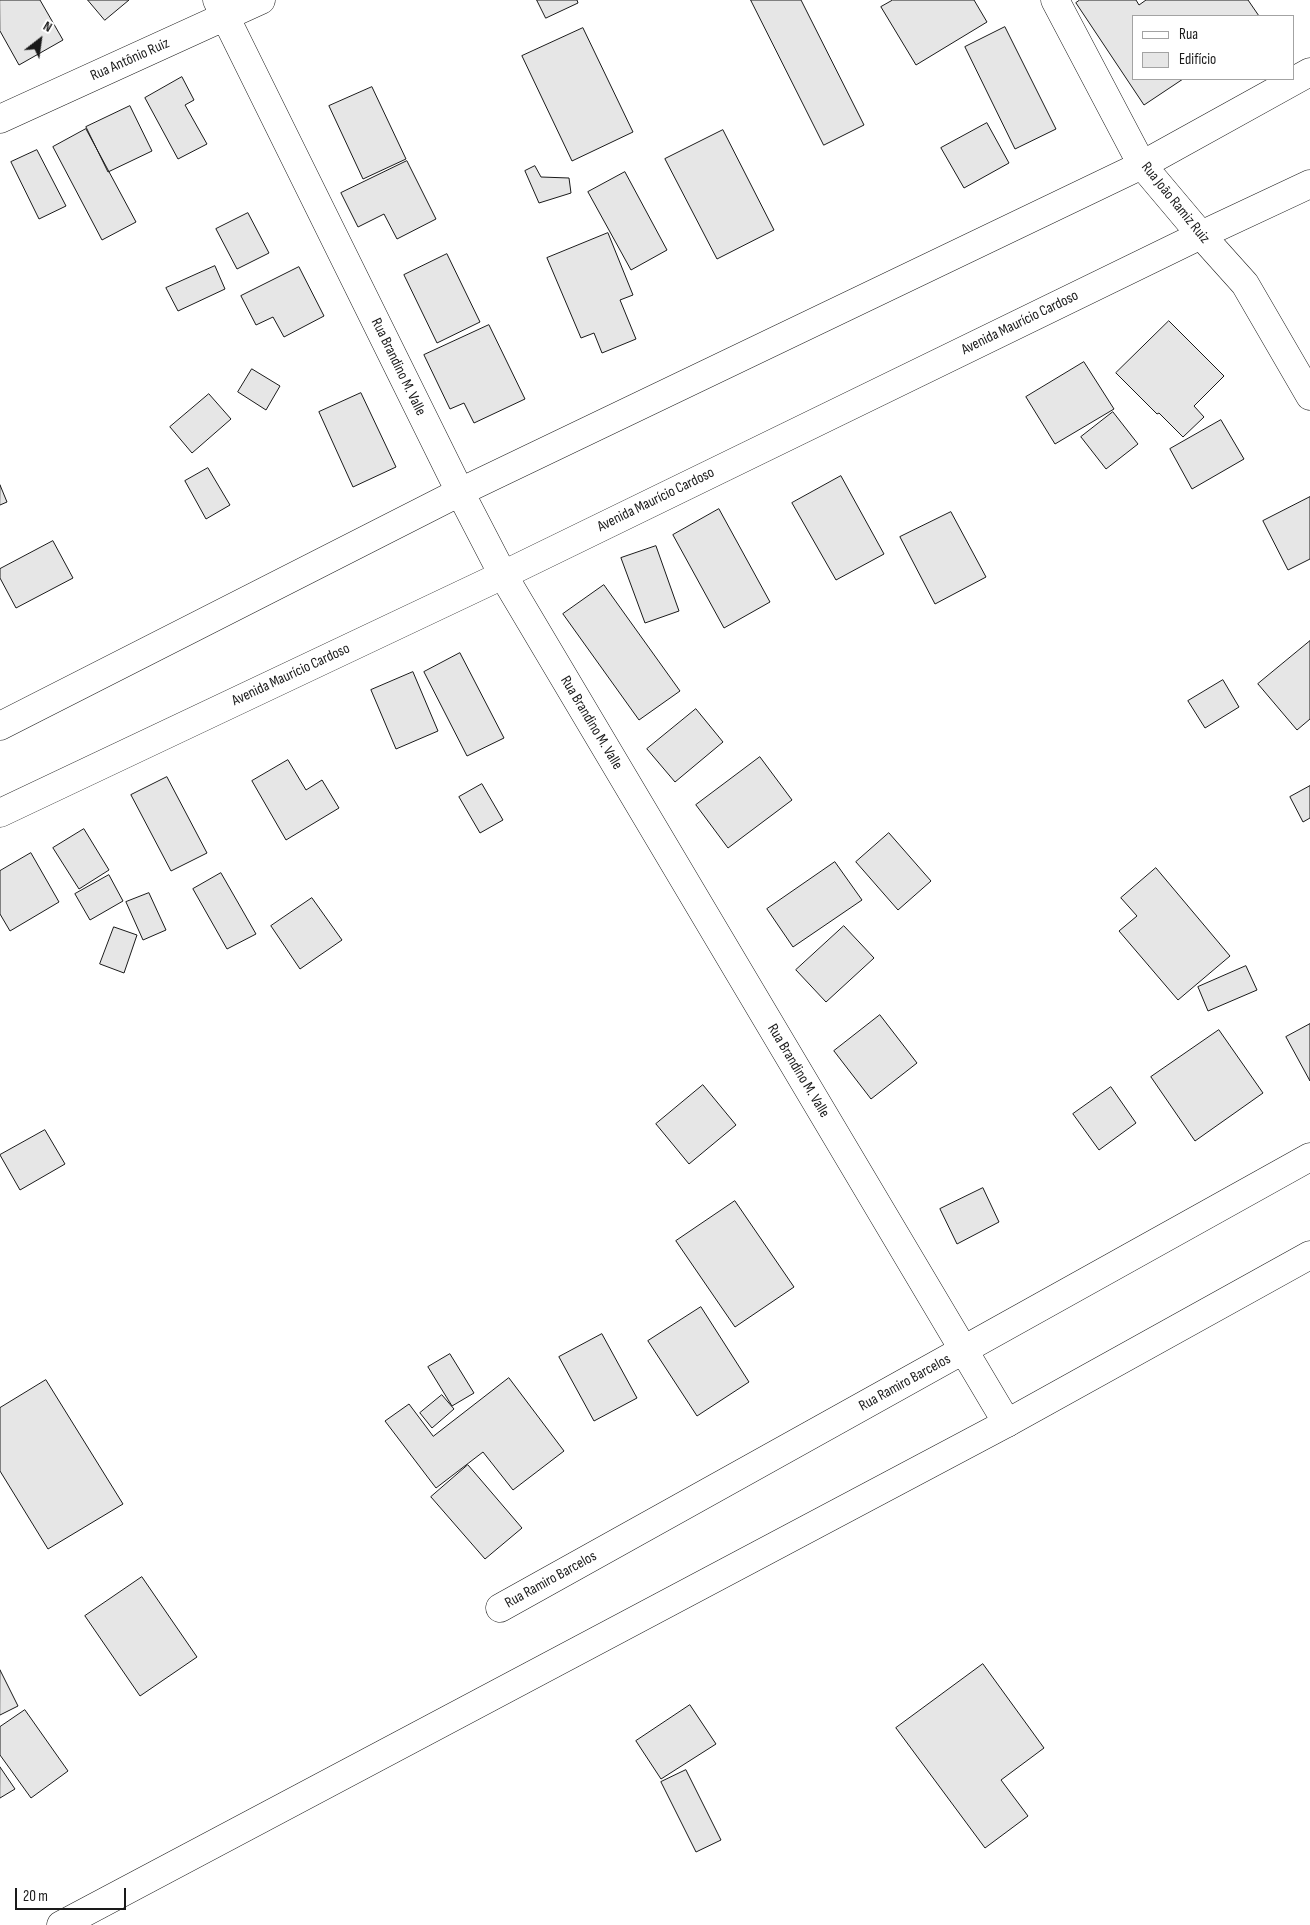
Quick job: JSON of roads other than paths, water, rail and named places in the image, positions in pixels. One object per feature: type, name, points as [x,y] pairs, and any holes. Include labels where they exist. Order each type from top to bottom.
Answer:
[{"type":"street","name":"Rua Antônio Ruiz","points":[[0,119],[221,8],[261,0]]},
{"type":"street","name":"Rua João Ramiz Ruiz","points":[[1055,0],[1142,165],[1245,284],[1310,396]]},
{"type":"street","name":"Rua Brandino M. Valle","points":[[221,8],[460,492],[503,575],[1007,1423]]},
{"type":"street","points":[[0,726],[460,492],[1142,165],[1310,72]]},
{"type":"street","name":"Avenida Maurício Cardoso","points":[[0,813],[503,575],[1201,235],[1310,184]]},
{"type":"street","name":"Rua Ramiro Barcelos","points":[[500,1608],[1310,1157]]},
{"type":"street","points":[[61,1925],[1007,1423],[1310,1255]]}]
